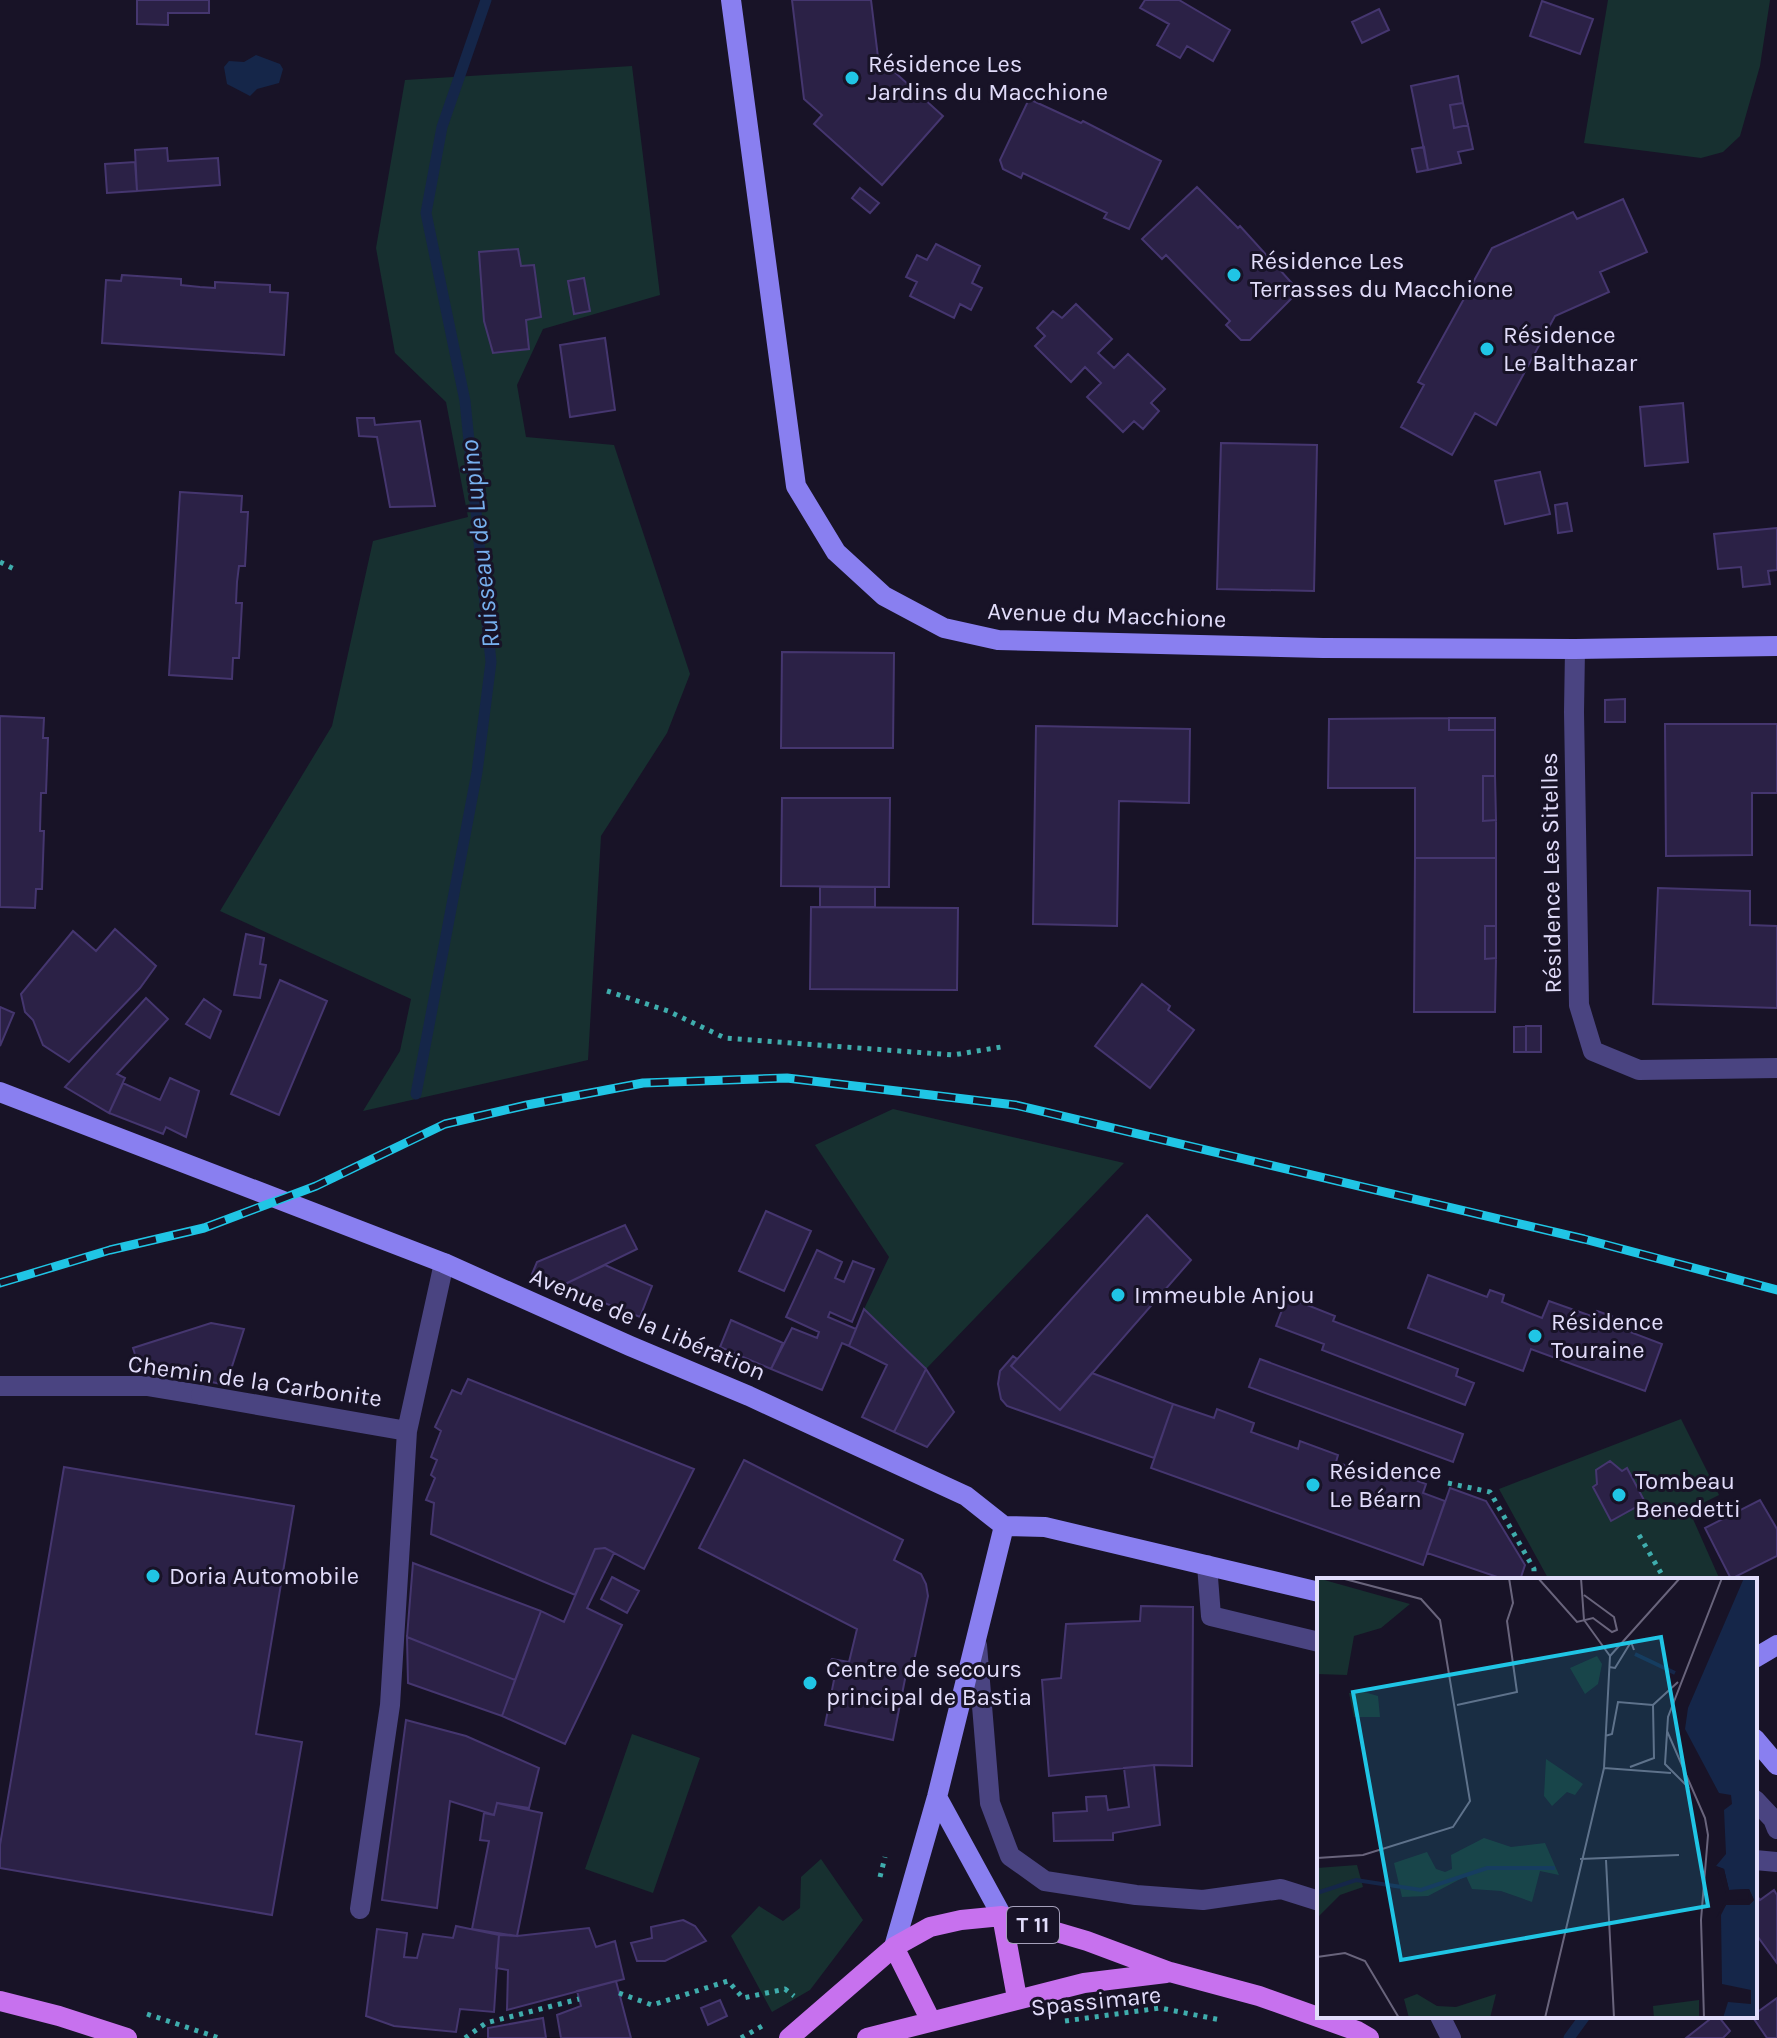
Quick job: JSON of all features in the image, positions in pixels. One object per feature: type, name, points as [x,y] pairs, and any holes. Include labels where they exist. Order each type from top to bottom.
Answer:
[{"type":"main road","name":"Avenue du Macchione","points":[[731,0],[796,486],[836,552],[884,596],[944,628],[998,640],[1323,648],[1777,646]]},
{"type":"main road","name":"Avenue de la Libération","points":[[0,1092],[444,1263],[762,1402],[966,1496],[1004,1526]]},
{"type":"main road","points":[[931,2021],[894,1947],[937,1797],[1004,1526],[1045,1527],[1317,1592]]},
{"type":"main road","points":[[1757,1657],[1777,1645]]},
{"type":"main road","points":[[1757,1741],[1777,1765]]},
{"type":"main road","points":[[937,1797],[1002,1916],[1017,1998]]},
{"type":"main road","name":"T 11","points":[[789,2038],[894,1947],[930,1927],[1002,1916],[1317,2017]]},
{"type":"main road","name":"T 11","points":[[867,2038],[1084,1983],[1170,1972]]},
{"type":"main road","points":[[0,2001],[127,2038]]},
{"type":"main road","name":"T 11","points":[[1321,2018],[1369,2038]]},
{"type":"street","name":"Résidence Les Sitelles","points":[[1575,649],[1579,1005],[1593,1051],[1639,1070],[1777,1068]]},
{"type":"street","points":[[360,1909],[390,1705],[407,1431],[444,1263]]},
{"type":"street","name":"Chemin de la Carbonite","points":[[0,1386],[147,1386],[407,1431]]},
{"type":"street","points":[[1207,1565],[1211,1616],[1317,1642]]},
{"type":"street","points":[[976,1633],[990,1803],[1010,1856],[1045,1881],[1136,1895],[1203,1900],[1281,1889],[1317,1900]]},
{"type":"street","points":[[1757,1802],[1773,1819],[1777,1829]]},
{"type":"street","points":[[1757,1860],[1777,1862]]},
{"type":"street","points":[[1441,2018],[1451,2038]]},
{"type":"path","points":[[0,562],[16,570]]},
{"type":"path","points":[[607,991],[668,1011],[725,1038],[953,1055],[1001,1047]]},
{"type":"path","points":[[1448,1483],[1490,1492],[1534,1569],[1534,1578]]},
{"type":"path","points":[[1639,1535],[1664,1578]]},
{"type":"path","points":[[619,1993],[652,2005],[728,1981],[743,1998],[785,1989]]},
{"type":"path","points":[[465,2038],[486,2023],[579,1999]]},
{"type":"path","name":"Spassimare","points":[[1056,2022],[1160,2008],[1222,2020]]},
{"type":"green space","points":[[1608,0],[1770,0],[1760,66],[1740,136],[1723,152],[1701,158],[1584,143]]},
{"type":"green space","points":[[632,66],[660,295],[543,329],[517,385],[526,437],[614,445],[690,674],[667,733],[601,836],[588,1060],[363,1111],[400,1051],[411,999],[220,911],[332,726],[373,541],[468,517],[446,402],[395,353],[376,248],[405,80]]},
{"type":"green space","points":[[893,1109],[1124,1163],[926,1369],[864,1309],[889,1257],[815,1145]]},
{"type":"green space","points":[[1681,1419],[1719,1495],[1689,1510],[1719,1578],[1548,1578],[1499,1489]]},
{"type":"green space","points":[[632,1734],[700,1758],[653,1893],[585,1869]]},
{"type":"green space","points":[[821,1859],[863,1920],[810,1990],[772,2012],[731,1936],[759,1906],[783,1921],[800,1908],[801,1877]]},
{"type":"water","points":[[256,55],[280,64],[283,69],[279,83],[257,89],[250,96],[227,84],[224,67],[229,61],[244,62]]},
{"type":"building","points":[[137,0],[209,0],[209,13],[168,13],[168,25],[137,24]]},
{"type":"building","name":"Résidence Les Jardins du Macchione","points":[[792,0],[871,0],[878,57],[943,116],[882,185],[814,124],[822,115],[804,99]]},
{"type":"building","points":[[1145,0],[1179,0],[1230,30],[1213,61],[1187,46],[1180,58],[1157,45],[1169,24],[1140,8]]},
{"type":"building","points":[[1542,1],[1593,19],[1580,54],[1530,36]]},
{"type":"building","points":[[1379,9],[1389,30],[1362,43],[1352,22]]},
{"type":"building","points":[[1458,76],[1463,103],[1450,105],[1454,128],[1468,125],[1473,149],[1458,152],[1461,163],[1428,170],[1411,86]]},
{"type":"building","points":[[1029,99],[1081,123],[1083,121],[1161,161],[1129,229],[1104,218],[1107,213],[1023,173],[1021,178],[1003,169],[1000,160]]},
{"type":"building","points":[[1463,103],[1468,125],[1454,128],[1450,105]]},
{"type":"building","points":[[1424,147],[1428,170],[1417,172],[1412,149]]},
{"type":"building","points":[[167,148],[168,161],[218,158],[220,185],[137,191],[135,150]]},
{"type":"building","points":[[135,162],[137,191],[107,193],[105,164]]},
{"type":"building","name":"Résidence Les Terrasses du Macchione","points":[[1197,187],[1238,228],[1240,226],[1299,291],[1250,340],[1241,340],[1226,325],[1230,321],[1166,255],[1162,259],[1142,239]]},
{"type":"building","points":[[860,188],[879,203],[870,213],[852,198]]},
{"type":"building","name":"Résidence Le Balthazar","points":[[1623,199],[1647,252],[1600,272],[1609,292],[1555,316],[1496,425],[1475,413],[1452,455],[1401,427],[1424,385],[1418,382],[1492,248],[1573,212],[1577,219]]},
{"type":"building","points":[[936,244],[980,266],[972,283],[982,288],[971,310],[960,304],[954,318],[910,296],[917,282],[906,277],[917,255],[927,260]]},
{"type":"building","points":[[518,249],[521,266],[534,265],[541,317],[526,320],[529,349],[493,353],[484,321],[479,252]]},
{"type":"building","points":[[122,275],[181,279],[181,285],[200,287],[215,288],[215,282],[270,285],[270,292],[288,293],[284,355],[102,343],[106,280],[121,281]]},
{"type":"building","points":[[584,278],[590,311],[574,314],[568,281]]},
{"type":"building","points":[[1076,304],[1112,339],[1098,353],[1114,368],[1128,354],[1165,389],[1151,403],[1159,411],[1143,429],[1134,421],[1123,432],[1087,397],[1101,383],[1085,367],[1071,382],[1035,346],[1045,336],[1037,328],[1053,311],[1062,318]]},
{"type":"building","points":[[605,338],[615,410],[570,417],[560,345]]},
{"type":"building","points":[[1683,403],[1688,462],[1645,466],[1640,407]]},
{"type":"building","points":[[357,418],[374,418],[375,425],[420,421],[435,506],[390,507],[377,437],[359,436]]},
{"type":"building","points":[[1221,443],[1317,445],[1314,591],[1217,589]]},
{"type":"building","points":[[1540,472],[1550,514],[1505,524],[1495,481]]},
{"type":"building","points":[[180,492],[242,496],[241,512],[248,512],[245,566],[239,566],[237,582],[236,603],[242,603],[239,658],[233,658],[232,679],[169,675]]},
{"type":"building","points":[[1567,503],[1572,531],[1558,533],[1555,505]]},
{"type":"building","points":[[1777,528],[1777,570],[1768,571],[1770,584],[1743,587],[1741,567],[1718,569],[1714,534]]},
{"type":"building","points":[[782,652],[894,653],[893,748],[781,748]]},
{"type":"building","points":[[1625,699],[1625,722],[1605,722],[1605,700]]},
{"type":"building","points":[[0,716],[44,718],[43,738],[48,738],[46,793],[41,793],[40,831],[44,831],[42,889],[36,889],[35,908],[0,907]]},
{"type":"building","points":[[1449,718],[1449,730],[1495,730],[1495,776],[1483,776],[1483,821],[1496,820],[1496,858],[1415,858],[1415,788],[1328,788],[1329,719]]},
{"type":"building","points":[[1449,718],[1495,718],[1495,730],[1449,730]]},
{"type":"building","points":[[1665,724],[1777,724],[1777,793],[1752,793],[1752,855],[1666,856]]},
{"type":"building","points":[[1036,726],[1190,729],[1189,803],[1119,801],[1117,926],[1033,924]]},
{"type":"building","points":[[1483,776],[1495,776],[1496,820],[1483,821]]},
{"type":"building","points":[[782,798],[890,798],[889,887],[781,886]]},
{"type":"building","points":[[1415,858],[1496,858],[1496,926],[1485,926],[1485,959],[1496,958],[1495,1012],[1414,1012]]},
{"type":"building","points":[[820,887],[875,887],[875,907],[820,907]]},
{"type":"building","points":[[1658,888],[1750,891],[1750,925],[1777,926],[1777,1008],[1653,1004]]},
{"type":"building","points":[[811,907],[958,908],[957,990],[810,989]]},
{"type":"building","points":[[1485,926],[1496,926],[1496,958],[1485,959]]},
{"type":"building","points":[[115,929],[156,966],[140,988],[69,1062],[43,1045],[33,1020],[25,1012],[21,994],[73,931],[96,951]]},
{"type":"building","points":[[246,934],[264,938],[260,964],[266,965],[260,998],[234,995]]},
{"type":"building","points":[[280,980],[327,1001],[279,1115],[231,1094]]},
{"type":"building","points":[[1142,984],[1194,1030],[1150,1088],[1095,1046]]},
{"type":"building","points":[[146,998],[168,1019],[117,1074],[125,1078],[109,1113],[65,1087]]},
{"type":"building","points":[[204,999],[221,1011],[210,1038],[186,1024]]},
{"type":"building","points":[[0,1007],[14,1013],[0,1046]]},
{"type":"building","points":[[1526,1026],[1541,1026],[1541,1052],[1526,1052]]},
{"type":"building","points":[[1526,1026],[1526,1052],[1514,1052],[1514,1027]]},
{"type":"building","points":[[170,1078],[199,1091],[186,1137],[166,1127],[163,1134],[109,1113],[123,1083],[160,1100]]},
{"type":"building","points":[[766,1211],[811,1231],[784,1291],[739,1271]]},
{"type":"building","name":"Immeuble Anjou","points":[[1147,1215],[1191,1260],[1060,1410],[1011,1366]]},
{"type":"building","points":[[625,1225],[637,1249],[561,1286],[532,1274],[537,1262]]},
{"type":"building","points":[[817,1250],[842,1262],[835,1278],[844,1282],[853,1261],[874,1269],[852,1322],[830,1312],[828,1317],[856,1329],[849,1346],[842,1343],[822,1390],[771,1369],[792,1328],[817,1338],[819,1332],[786,1317]]},
{"type":"building","points":[[605,1265],[652,1286],[640,1317],[561,1286]]},
{"type":"building","name":"Résidence Touraine","points":[[1428,1275],[1487,1297],[1490,1290],[1504,1295],[1502,1302],[1542,1318],[1549,1301],[1594,1317],[1597,1311],[1612,1316],[1609,1324],[1662,1344],[1645,1391],[1531,1349],[1523,1371],[1408,1328]]},
{"type":"building","points":[[1287,1297],[1335,1316],[1333,1321],[1458,1369],[1456,1376],[1474,1383],[1465,1405],[1322,1350],[1324,1344],[1276,1326]]},
{"type":"building","points":[[864,1309],[926,1369],[894,1432],[862,1417],[887,1365],[849,1346]]},
{"type":"building","points":[[731,1320],[783,1343],[771,1369],[720,1347]]},
{"type":"building","points":[[211,1323],[244,1329],[226,1385],[139,1367],[133,1348]]},
{"type":"building","points":[[1013,1356],[1017,1359],[1011,1366],[1060,1410],[1092,1373],[1173,1404],[1154,1458],[1007,1406],[1001,1399],[998,1384],[1000,1371]]},
{"type":"building","points":[[1260,1359],[1463,1434],[1453,1462],[1249,1387]]},
{"type":"building","points":[[926,1369],[954,1412],[927,1447],[894,1432]]},
{"type":"building","points":[[468,1379],[694,1469],[644,1569],[605,1548],[595,1549],[575,1595],[431,1534],[434,1503],[426,1500],[435,1478],[431,1475],[437,1460],[431,1457],[441,1431],[435,1427],[452,1390],[461,1394]]},
{"type":"building","name":"Résidence Le Béarn","points":[[1173,1404],[1214,1418],[1217,1409],[1254,1423],[1251,1432],[1298,1449],[1300,1441],[1338,1455],[1336,1462],[1384,1479],[1388,1470],[1426,1484],[1423,1493],[1445,1501],[1423,1565],[1151,1468]]},
{"type":"building","points":[[744,1460],[903,1540],[894,1560],[921,1574],[928,1596],[911,1675],[906,1674],[893,1740],[825,1725],[834,1680],[829,1676],[826,1665],[832,1659],[849,1662],[857,1629],[699,1548]]},
{"type":"building","name":"Tombeau Benedetti","points":[[1610,1461],[1622,1471],[1627,1468],[1645,1502],[1611,1521],[1593,1487],[1597,1484],[1596,1470]]},
{"type":"building","points":[[64,1467],[294,1506],[256,1734],[302,1742],[272,1915],[0,1868],[0,1845]]},
{"type":"building","points":[[1450,1488],[1486,1501],[1525,1565],[1521,1578],[1500,1578],[1427,1553]]},
{"type":"building","points":[[1760,1500],[1777,1529],[1777,1556],[1730,1578],[1705,1528]]},
{"type":"building","points":[[605,1548],[614,1553],[587,1608],[622,1625],[565,1744],[502,1716],[541,1611],[564,1622],[595,1549]]},
{"type":"building","points":[[413,1563],[541,1611],[515,1680],[407,1637]]},
{"type":"building","points":[[612,1577],[639,1591],[627,1613],[601,1599]]},
{"type":"building","points":[[1141,1606],[1193,1607],[1192,1766],[1154,1765],[1049,1776],[1042,1680],[1061,1678],[1066,1624],[1140,1621]]},
{"type":"building","points":[[407,1637],[515,1680],[502,1716],[408,1683]]},
{"type":"building","points":[[406,1720],[466,1736],[539,1768],[529,1808],[497,1803],[494,1815],[450,1801],[437,1908],[382,1900]]},
{"type":"building","points":[[1154,1765],[1160,1825],[1113,1833],[1113,1840],[1054,1841],[1053,1813],[1087,1811],[1086,1797],[1106,1796],[1108,1810],[1129,1807],[1124,1768]]},
{"type":"building","points":[[497,1803],[542,1813],[517,1936],[472,1929],[489,1841],[480,1840],[484,1813],[494,1815]]},
{"type":"building","points":[[1774,1890],[1777,1895],[1777,1963],[1757,1938],[1757,1896],[1760,1900]]},
{"type":"building","points":[[683,1920],[695,1926],[706,1941],[665,1961],[637,1961],[631,1943],[652,1938],[651,1927]]},
{"type":"building","points":[[456,1926],[499,1935],[494,2012],[460,2009],[456,2032],[394,2026],[366,2016],[377,1929],[407,1933],[404,1957],[417,1958],[423,1934],[453,1938]]},
{"type":"building","points":[[589,1928],[596,1947],[615,1941],[624,1979],[507,2010],[508,1970],[496,1968],[499,1935]]},
{"type":"building","points":[[616,1981],[631,2038],[561,2038],[557,2015],[581,2006],[577,1991]]},
{"type":"building","points":[[1777,1998],[1777,2038],[1767,2038],[1753,2018],[1757,2018],[1757,2012]]},
{"type":"building","points":[[720,2000],[727,2016],[708,2025],[701,2008]]},
{"type":"building","points":[[543,2018],[546,2038],[488,2038],[488,2028]]},
{"type":"building","points":[[1711,2018],[1720,2018],[1730,2031],[1723,2038],[1686,2038]]},
{"type":"waterway","name":"Ruisseau de Lupino","points":[[416,1094],[477,772],[491,662],[465,401],[426,213],[442,127],[486,0]]},
{"type":"waterway","points":[[1569,2038],[1584,2018]]},
{"type":"railway","points":[[0,1283],[110,1250],[204,1228],[316,1186],[445,1124],[643,1083],[787,1078],[1015,1105],[1584,1239],[1777,1290]]},
{"type":"place","name":"Résidence Les Jardins du Macchione","points":[[852,78]]},
{"type":"place","name":"Résidence Les Terrasses du Macchione","points":[[1234,275]]},
{"type":"place","name":"Résidence Le Balthazar","points":[[1487,349]]},
{"type":"place","name":"Immeuble Anjou","points":[[1118,1295]]},
{"type":"place","name":"Résidence Touraine","points":[[1535,1336]]},
{"type":"place","name":"Résidence Le Béarn","points":[[1313,1485]]},
{"type":"place","name":"Tombeau Benedetti","points":[[1619,1495]]},
{"type":"place","name":"Doria Automobile","points":[[153,1576]]},
{"type":"place","name":"Centre de secours principal de Bastia","points":[[810,1683]]}]
